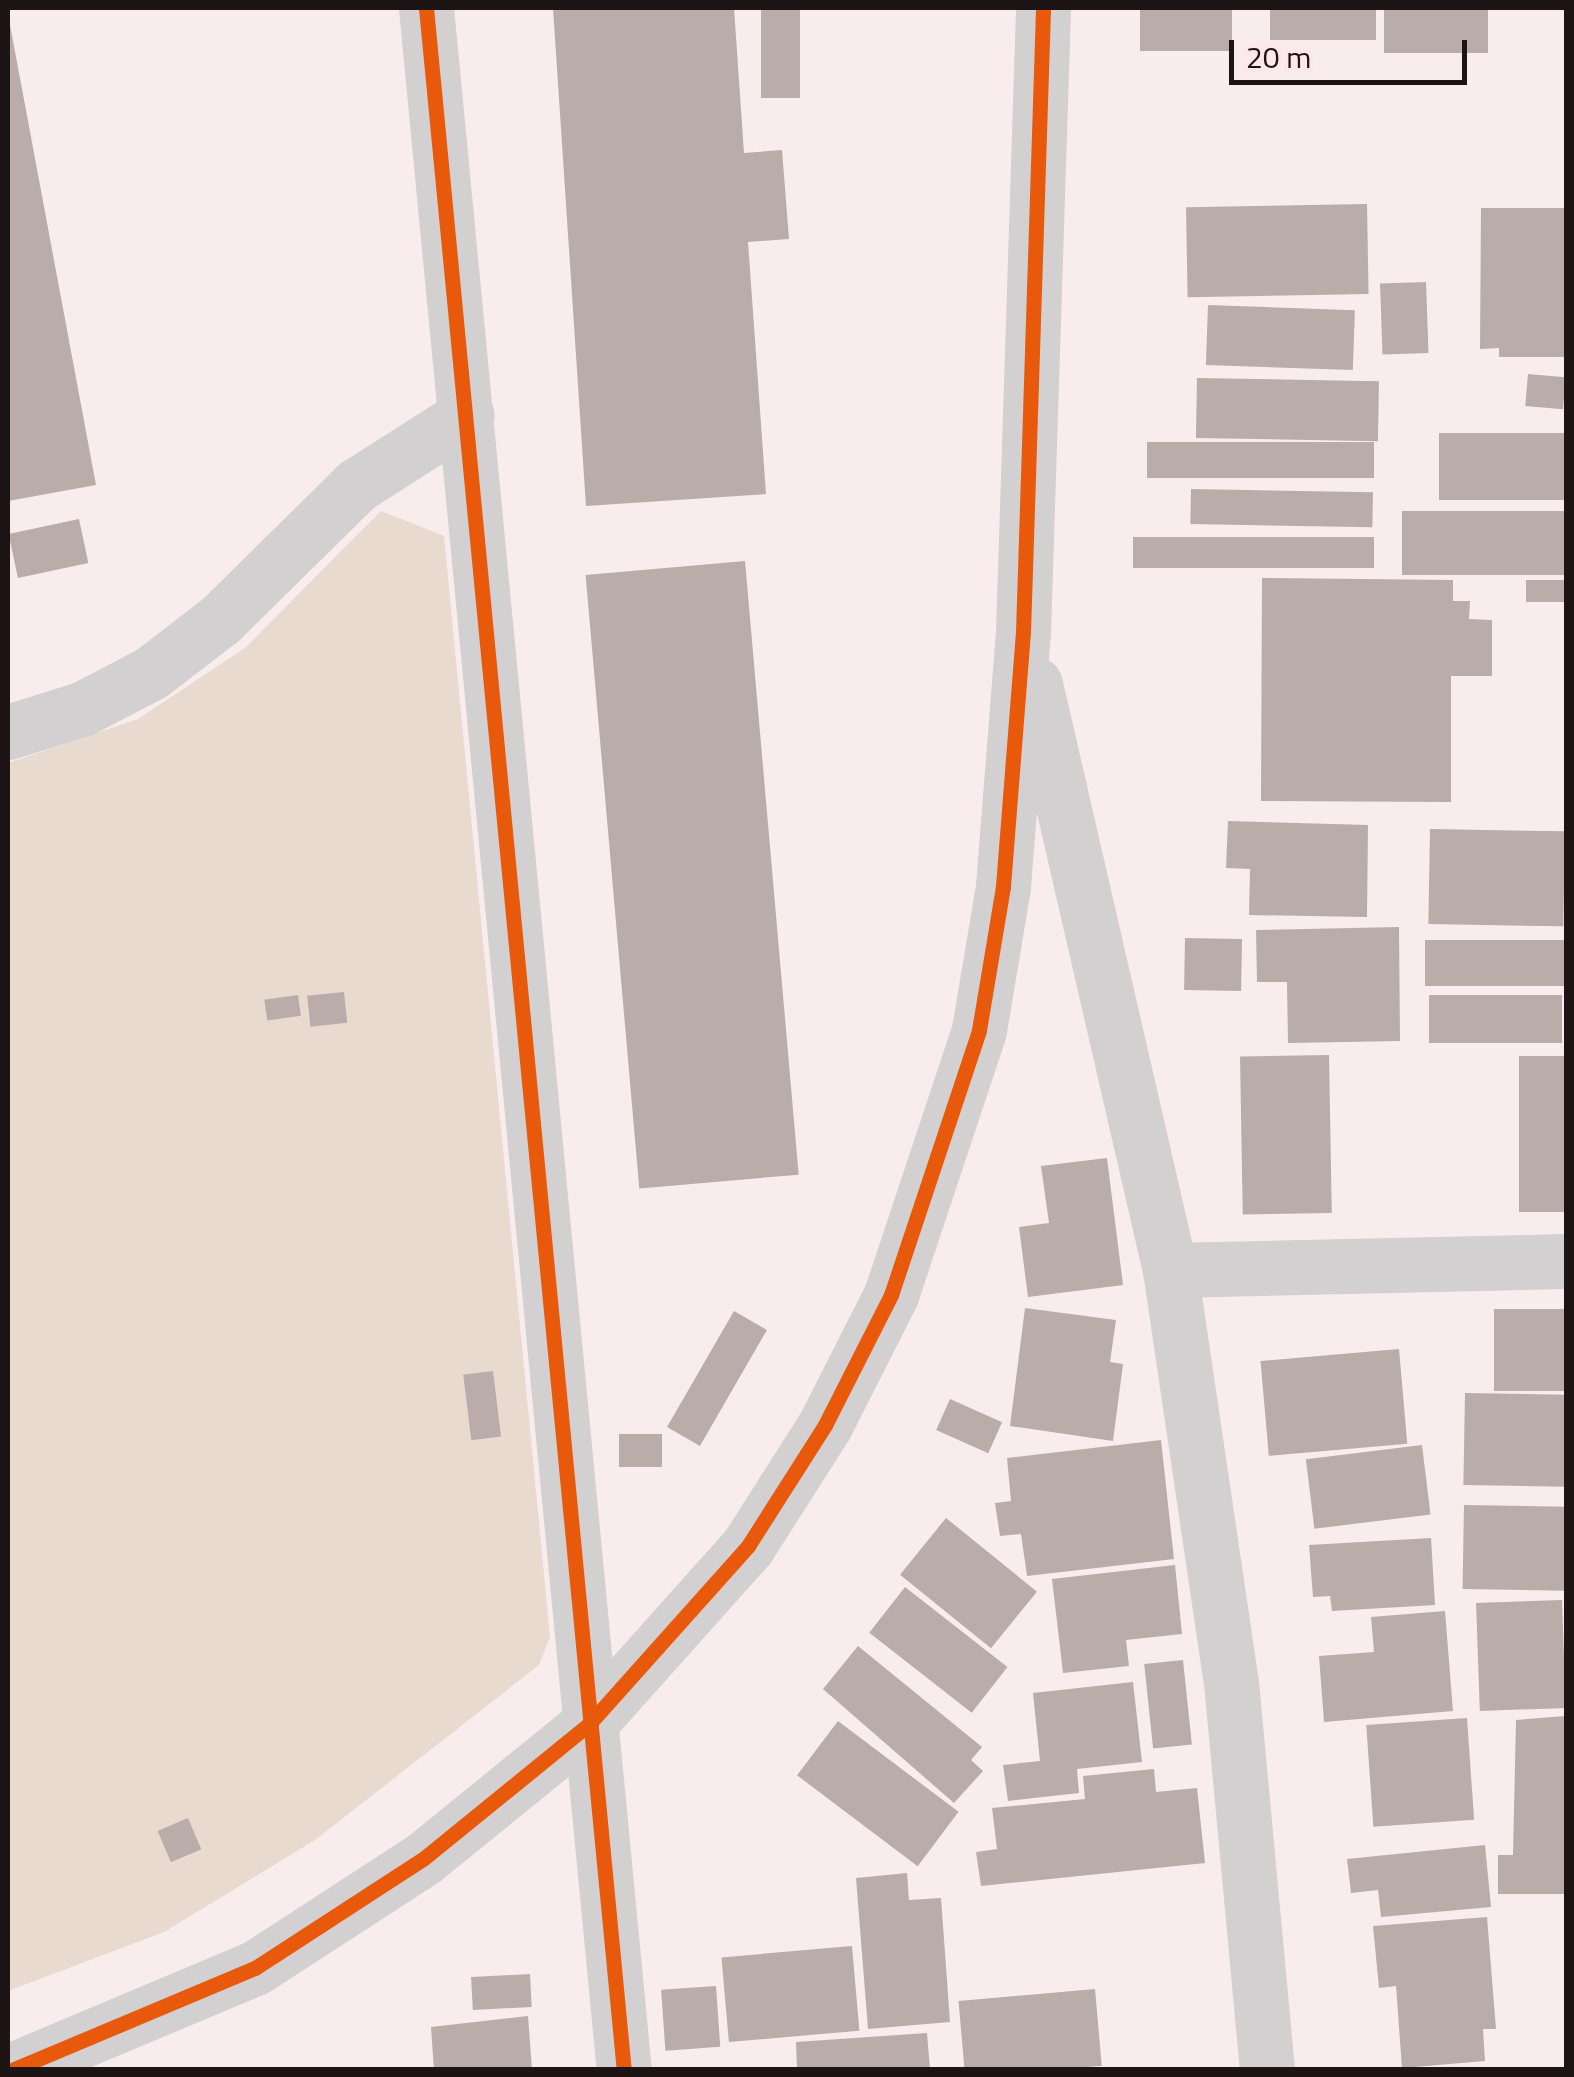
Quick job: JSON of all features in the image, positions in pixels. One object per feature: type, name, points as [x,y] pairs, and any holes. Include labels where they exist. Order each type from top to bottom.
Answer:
[{"type":"street","points":[[426,8],[624,2070]]},
{"type":"street","points":[[12,2070],[254,1968],[423,1859],[589,1724],[748,1546],[825,1426],[891,1295],[979,1030],[1003,886],[1023,632],[1043,8]]},
{"type":"street","points":[[8,732],[82,710],[151,673],[221,619],[357,485],[468,415]]},
{"type":"street","points":[[1023,632],[1170,1270],[1232,1682],[1267,2070]]},
{"type":"street","points":[[1170,1270],[1566,1262]]},
{"type":"shaded area","points":[[381,511],[444,536],[550,1637],[539,1665],[315,1840],[164,1932],[8,1991],[8,763],[138,719],[245,648]]},
{"type":"building","points":[[553,8],[734,8],[744,153],[782,150],[789,239],[748,242],[766,494],[586,506]]},
{"type":"building","points":[[761,8],[800,8],[800,98],[761,98]]},
{"type":"building","points":[[1140,8],[1232,8],[1232,51],[1140,51]]},
{"type":"building","points":[[1270,8],[1376,8],[1376,40],[1270,40]]},
{"type":"building","points":[[1384,8],[1488,8],[1488,53],[1384,53]]},
{"type":"building","points":[[8,14],[96,485],[8,501]]},
{"type":"building","points":[[1367,204],[1369,294],[1188,297],[1186,207]]},
{"type":"building","points":[[1481,208],[1566,208],[1566,357],[1499,357],[1499,348],[1480,349]]},
{"type":"building","points":[[1426,282],[1428,353],[1383,355],[1380,284]]},
{"type":"building","points":[[1208,305],[1355,310],[1353,370],[1206,365]]},
{"type":"building","points":[[1528,374],[1566,377],[1563,409],[1525,406]]},
{"type":"building","points":[[1197,378],[1379,381],[1378,441],[1196,438]]},
{"type":"building","points":[[1439,433],[1566,433],[1566,500],[1439,500]]},
{"type":"building","points":[[1147,442],[1374,442],[1374,478],[1147,478]]},
{"type":"building","points":[[1191,489],[1373,492],[1372,527],[1190,524]]},
{"type":"building","points":[[1402,511],[1566,511],[1566,575],[1402,575]]},
{"type":"building","points":[[79,519],[88,563],[18,578],[9,534]]},
{"type":"building","points":[[1133,537],[1374,537],[1374,568],[1133,568]]},
{"type":"building","points":[[745,561],[799,1175],[639,1189],[586,575]]},
{"type":"building","points":[[1262,578],[1453,580],[1453,601],[1470,601],[1469,619],[1492,620],[1492,676],[1451,676],[1451,802],[1261,801]]},
{"type":"building","points":[[1526,580],[1566,580],[1566,602],[1526,602]]},
{"type":"building","points":[[1228,821],[1368,825],[1367,917],[1249,915],[1250,869],[1226,868]]},
{"type":"building","points":[[1430,829],[1565,831],[1563,926],[1428,924]]},
{"type":"building","points":[[1399,927],[1400,1041],[1288,1043],[1287,982],[1257,982],[1256,930]]},
{"type":"building","points":[[1185,938],[1242,939],[1241,991],[1184,990]]},
{"type":"building","points":[[1425,940],[1566,940],[1566,986],[1425,986]]},
{"type":"building","points":[[344,992],[347,1023],[310,1027],[307,996]]},
{"type":"building","points":[[298,995],[301,1016],[267,1021],[264,1000]]},
{"type":"building","points":[[1429,995],[1562,995],[1562,1043],[1429,1043]]},
{"type":"building","points":[[1329,1055],[1332,1213],[1243,1215],[1240,1057]]},
{"type":"building","points":[[1519,1056],[1566,1056],[1566,1212],[1519,1212]]},
{"type":"building","points":[[1107,1158],[1123,1285],[1028,1297],[1019,1227],[1049,1223],[1041,1166]]},
{"type":"building","points":[[1025,1308],[1116,1320],[1110,1362],[1123,1364],[1113,1441],[1010,1426]]},
{"type":"building","points":[[1494,1309],[1566,1309],[1566,1391],[1494,1391]]},
{"type":"building","points":[[734,1311],[767,1330],[700,1446],[667,1427]]},
{"type":"building","points":[[1399,1349],[1407,1444],[1269,1456],[1261,1361]]},
{"type":"building","points":[[493,1371],[501,1437],[471,1440],[463,1375]]},
{"type":"building","points":[[1465,1393],[1566,1395],[1564,1487],[1463,1485]]},
{"type":"building","points":[[950,1399],[1002,1422],[988,1453],[936,1430]]},
{"type":"building","points":[[619,1434],[662,1434],[662,1467],[619,1467]]},
{"type":"building","points":[[1161,1440],[1174,1559],[1027,1576],[1021,1534],[1000,1536],[995,1503],[1011,1501],[1007,1458]]},
{"type":"building","points":[[1422,1445],[1431,1514],[1314,1529],[1306,1459]]},
{"type":"building","points":[[1464,1505],[1566,1507],[1565,1591],[1463,1589]]},
{"type":"building","points":[[946,1518],[1037,1592],[991,1648],[900,1575]]},
{"type":"building","points":[[1431,1538],[1435,1605],[1332,1611],[1330,1596],[1313,1597],[1309,1545]]},
{"type":"building","points":[[1175,1565],[1182,1634],[1126,1640],[1129,1666],[1063,1673],[1052,1579]]},
{"type":"building","points":[[905,1587],[1007,1667],[972,1713],[869,1633]]},
{"type":"building","points":[[1562,1600],[1566,1708],[1480,1711],[1476,1603]]},
{"type":"building","points":[[1445,1611],[1453,1711],[1324,1722],[1319,1656],[1374,1652],[1371,1617]]},
{"type":"building","points":[[858,1646],[982,1747],[971,1760],[983,1771],[954,1803],[823,1689]]},
{"type":"building","points":[[1183,1660],[1192,1745],[1153,1749],[1144,1664]]},
{"type":"building","points":[[1133,1682],[1142,1762],[1077,1769],[1079,1793],[1008,1801],[1003,1765],[1040,1761],[1033,1693]]},
{"type":"building","points":[[1566,1716],[1566,1894],[1498,1894],[1498,1855],[1513,1855],[1516,1720]]},
{"type":"building","points":[[1467,1718],[1474,1820],[1373,1827],[1366,1725]]},
{"type":"building","points":[[838,1721],[959,1812],[918,1866],[797,1775]]},
{"type":"building","points":[[1154,1769],[1156,1792],[1197,1788],[1205,1863],[981,1886],[976,1852],[997,1849],[992,1808],[1085,1799],[1083,1776]]},
{"type":"building","points":[[188,1818],[201,1849],[171,1862],[158,1831]]},
{"type":"building","points":[[1485,1845],[1491,1907],[1381,1917],[1378,1890],[1351,1893],[1347,1859]]},
{"type":"building","points":[[907,1873],[909,1900],[941,1898],[950,2022],[868,2029],[856,1878]]},
{"type":"building","points":[[1487,1917],[1496,2029],[1483,2029],[1485,2061],[1402,2068],[1396,1986],[1379,1988],[1373,1926]]},
{"type":"building","points":[[852,1946],[859,2031],[729,2042],[721,1957]]},
{"type":"building","points":[[530,1974],[532,2007],[473,2010],[471,1977]]},
{"type":"building","points":[[716,1986],[720,2047],[665,2051],[661,1990]]},
{"type":"building","points":[[1095,1989],[1102,2066],[965,2070],[959,2001]]},
{"type":"building","points":[[528,2016],[532,2070],[434,2070],[431,2027]]},
{"type":"building","points":[[927,2033],[930,2070],[797,2070],[796,2042]]},
{"type":"cycle path","points":[[426,8],[624,2070]]},
{"type":"cycle path","points":[[12,2070],[255,1968],[423,1859],[589,1724],[748,1546],[825,1425],[891,1295],[979,1030],[1003,886],[1023,632],[1043,8]]}]
